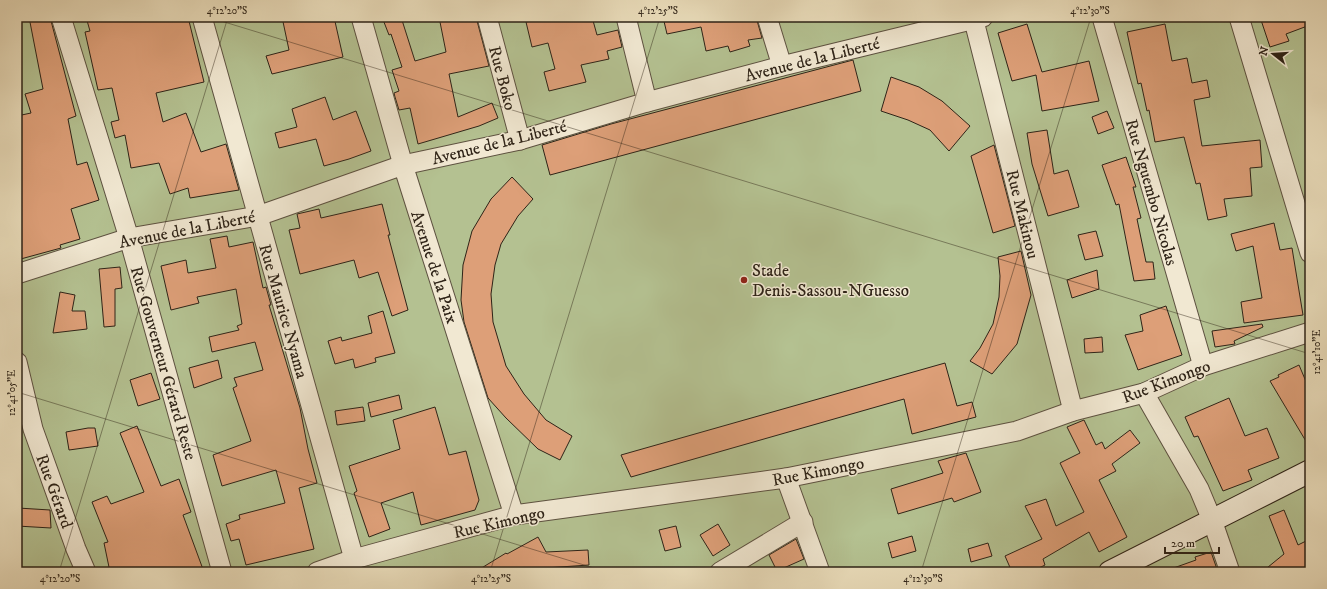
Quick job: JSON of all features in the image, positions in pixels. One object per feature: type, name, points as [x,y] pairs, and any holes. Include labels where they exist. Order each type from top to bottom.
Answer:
[{"type":"main road","points":[[1110,572],[1310,470]]},
{"type":"street","name":"Rue Gouverneur Gérard Reste","points":[[61,17],[129,238],[222,572]]},
{"type":"street","name":"Rue Maurice Nyama","points":[[202,17],[354,559]]},
{"type":"street","name":"Avenue de la Paix","points":[[361,17],[403,166],[514,515]]},
{"type":"street","name":"Rue Boko","points":[[487,17],[520,140]]},
{"type":"street","points":[[626,17],[647,102]]},
{"type":"street","points":[[767,17],[782,66]]},
{"type":"street","name":"Rue Nguembo Nicolas","points":[[1102,17],[1203,366]]},
{"type":"street","points":[[1239,17],[1310,254]]},
{"type":"street","name":"Avenue de la Liberté","points":[[17,274],[129,238],[258,216],[403,166],[520,140],[647,102],[782,66],[976,18]]},
{"type":"street","name":"Rue Makinou","points":[[976,18],[1073,411]]},
{"type":"street","name":"Rue Kimongo","points":[[317,572],[354,559],[514,515],[786,478],[1017,431],[1073,411],[1144,393],[1203,366],[1310,332]]},
{"type":"street","name":"Rue Gérard","points":[[17,362],[33,429],[76,549],[86,572]]},
{"type":"street","points":[[1144,393],[1199,489],[1212,520],[1230,572]]},
{"type":"street","points":[[786,478],[820,572]]},
{"type":"street","points":[[720,572],[803,522]]},
{"type":"green space","points":[[17,17],[1310,17],[1310,572],[17,572]]},
{"type":"building","points":[[29,17],[50,17],[76,116],[68,119],[77,165],[87,162],[99,200],[71,209],[80,239],[60,245],[61,248],[17,260],[17,116],[31,113],[25,94],[43,89]]},
{"type":"building","points":[[86,17],[188,17],[204,82],[156,93],[163,122],[186,113],[201,152],[226,144],[239,190],[190,198],[188,188],[170,194],[159,163],[131,168],[125,135],[115,138],[111,122],[119,120],[112,88],[98,90],[85,32],[90,31]]},
{"type":"building","points":[[282,17],[334,17],[343,57],[272,74],[266,56],[289,50]]},
{"type":"building","points":[[382,17],[401,17],[415,61],[446,52],[439,17],[476,17],[489,66],[449,74],[458,117],[492,103],[498,118],[479,126],[418,144],[410,108],[399,110],[395,97],[394,93],[399,91],[392,70],[402,67],[391,34],[389,35]]},
{"type":"building","points":[[546,17],[592,17],[597,35],[618,30],[622,47],[607,51],[609,59],[581,65],[586,82],[549,91],[544,72],[555,69],[548,43],[532,47],[526,22]]},
{"type":"building","points":[[663,17],[756,17],[762,38],[748,40],[750,46],[730,52],[728,46],[706,51],[701,27],[667,34]]},
{"type":"building","points":[[1260,17],[1310,17],[1310,25],[1286,34],[1289,41],[1270,47]]},
{"type":"building","points":[[1027,24],[1042,72],[1089,61],[1099,101],[1042,111],[1036,75],[1012,81],[998,33]]},
{"type":"building","points":[[1165,24],[1172,61],[1187,58],[1192,83],[1207,80],[1210,97],[1194,100],[1202,146],[1260,140],[1262,167],[1250,168],[1252,196],[1224,199],[1227,216],[1208,220],[1200,183],[1196,184],[1184,137],[1155,142],[1149,110],[1147,111],[1141,83],[1138,84],[1127,32]]},
{"type":"building","points":[[853,60],[861,91],[550,175],[542,145],[611,124]]},
{"type":"building","points":[[891,77],[919,87],[942,101],[970,126],[949,151],[930,130],[908,120],[881,111]]},
{"type":"building","points":[[325,97],[333,120],[356,111],[371,151],[324,166],[316,139],[279,148],[275,133],[297,127],[292,109]]},
{"type":"building","points":[[1107,111],[1114,128],[1098,134],[1092,117]]},
{"type":"building","points":[[1047,130],[1054,174],[1068,170],[1079,207],[1048,216],[1032,164],[1027,133]]},
{"type":"building","points":[[994,145],[1015,226],[993,233],[971,156]]},
{"type":"building","points":[[1126,157],[1136,187],[1133,187],[1141,218],[1137,219],[1146,262],[1153,262],[1155,279],[1134,281],[1119,204],[1116,205],[1102,165]]},
{"type":"building","points":[[512,177],[533,199],[518,216],[501,244],[495,265],[491,294],[493,322],[506,366],[524,394],[546,420],[572,436],[560,460],[538,449],[488,398],[464,322],[461,300],[463,265],[472,231],[491,199]]},
{"type":"building","points":[[382,204],[390,235],[388,235],[408,310],[392,316],[378,272],[359,278],[354,260],[300,274],[289,230],[300,228],[297,214],[319,209],[321,218]]},
{"type":"building","points":[[1274,223],[1280,250],[1292,248],[1303,315],[1244,323],[1241,302],[1262,298],[1253,246],[1236,251],[1231,234]]},
{"type":"building","points":[[1096,231],[1103,256],[1085,260],[1078,235]]},
{"type":"building","points":[[227,236],[229,247],[253,242],[263,288],[266,287],[271,305],[269,305],[300,408],[308,449],[317,483],[299,488],[314,549],[246,565],[239,539],[231,541],[226,524],[240,519],[239,515],[285,503],[276,470],[222,486],[213,455],[251,441],[233,388],[237,386],[234,378],[263,370],[255,342],[212,352],[209,337],[239,330],[237,326],[242,324],[236,289],[197,297],[199,303],[171,310],[161,266],[186,260],[188,273],[216,268],[210,239]]},
{"type":"building","points":[[1021,251],[1031,295],[1017,344],[992,374],[970,361],[980,348],[993,324],[999,297],[1000,276],[998,257]]},
{"type":"building","points":[[120,267],[122,288],[115,289],[115,326],[104,327],[99,269]]},
{"type":"building","points":[[1097,270],[1099,289],[1072,298],[1067,280]]},
{"type":"building","points":[[60,292],[75,295],[72,311],[85,311],[87,329],[53,333]]},
{"type":"building","points":[[1166,306],[1182,355],[1138,370],[1125,335],[1143,331],[1140,315]]},
{"type":"building","points":[[383,311],[395,353],[375,358],[376,362],[355,368],[353,359],[335,364],[328,341],[341,337],[342,341],[372,333],[368,316]]},
{"type":"building","points":[[1262,324],[1263,327],[1234,341],[1235,344],[1215,347],[1212,331]]},
{"type":"building","points":[[1102,337],[1103,352],[1085,353],[1084,339]]},
{"type":"building","points":[[218,360],[222,378],[194,388],[189,368]]},
{"type":"building","points":[[945,363],[957,406],[972,402],[976,417],[912,434],[904,399],[631,477],[621,455]]},
{"type":"building","points":[[1299,365],[1310,391],[1310,448],[1270,381],[1279,377],[1278,375]]},
{"type":"building","points":[[151,373],[160,399],[138,406],[130,380]]},
{"type":"building","points":[[399,395],[402,409],[371,417],[368,403]]},
{"type":"building","points":[[1229,398],[1245,436],[1267,428],[1279,458],[1248,470],[1252,480],[1223,491],[1198,436],[1194,437],[1185,417]]},
{"type":"building","points":[[363,407],[365,421],[337,425],[335,411]]},
{"type":"building","points":[[435,407],[449,455],[466,451],[479,500],[475,510],[421,525],[413,492],[381,503],[390,529],[369,537],[354,493],[357,491],[349,466],[400,449],[393,420]]},
{"type":"building","points":[[1084,420],[1096,445],[1102,442],[1105,449],[1130,430],[1140,443],[1112,464],[1116,471],[1099,480],[1127,537],[1099,552],[1089,532],[1043,559],[1045,565],[1031,572],[1012,572],[1005,556],[1042,539],[1025,506],[1046,499],[1056,526],[1084,512],[1060,463],[1080,453],[1067,427]]},
{"type":"building","points":[[137,426],[161,486],[179,479],[191,512],[183,515],[204,572],[110,572],[104,543],[108,542],[92,502],[107,496],[111,504],[144,492],[120,433]]},
{"type":"building","points":[[95,428],[98,446],[69,450],[66,432]]},
{"type":"building","points":[[966,453],[981,492],[954,502],[952,498],[898,514],[891,489],[943,473],[938,461]]},
{"type":"building","points":[[18,508],[50,510],[51,528],[17,526]]},
{"type":"building","points":[[1284,510],[1298,545],[1310,539],[1310,572],[1262,572],[1284,554],[1269,516]]},
{"type":"building","points":[[718,524],[730,545],[713,556],[700,535]]},
{"type":"building","points":[[676,526],[681,547],[665,551],[659,530]]},
{"type":"building","points":[[912,536],[916,551],[892,558],[888,543]]},
{"type":"building","points":[[538,537],[546,552],[588,550],[589,565],[531,569],[533,572],[475,572],[506,553],[507,554]]},
{"type":"building","points":[[796,539],[804,559],[777,571],[769,555]]},
{"type":"building","points":[[988,543],[992,556],[971,562],[968,549]]},
{"type":"building","points":[[1211,552],[1218,572],[1169,572],[1168,570],[1196,560],[1195,557]]},
{"type":"place","name":"Stade Denis-Sassou-NGuesso","points":[[744,280]]}]
